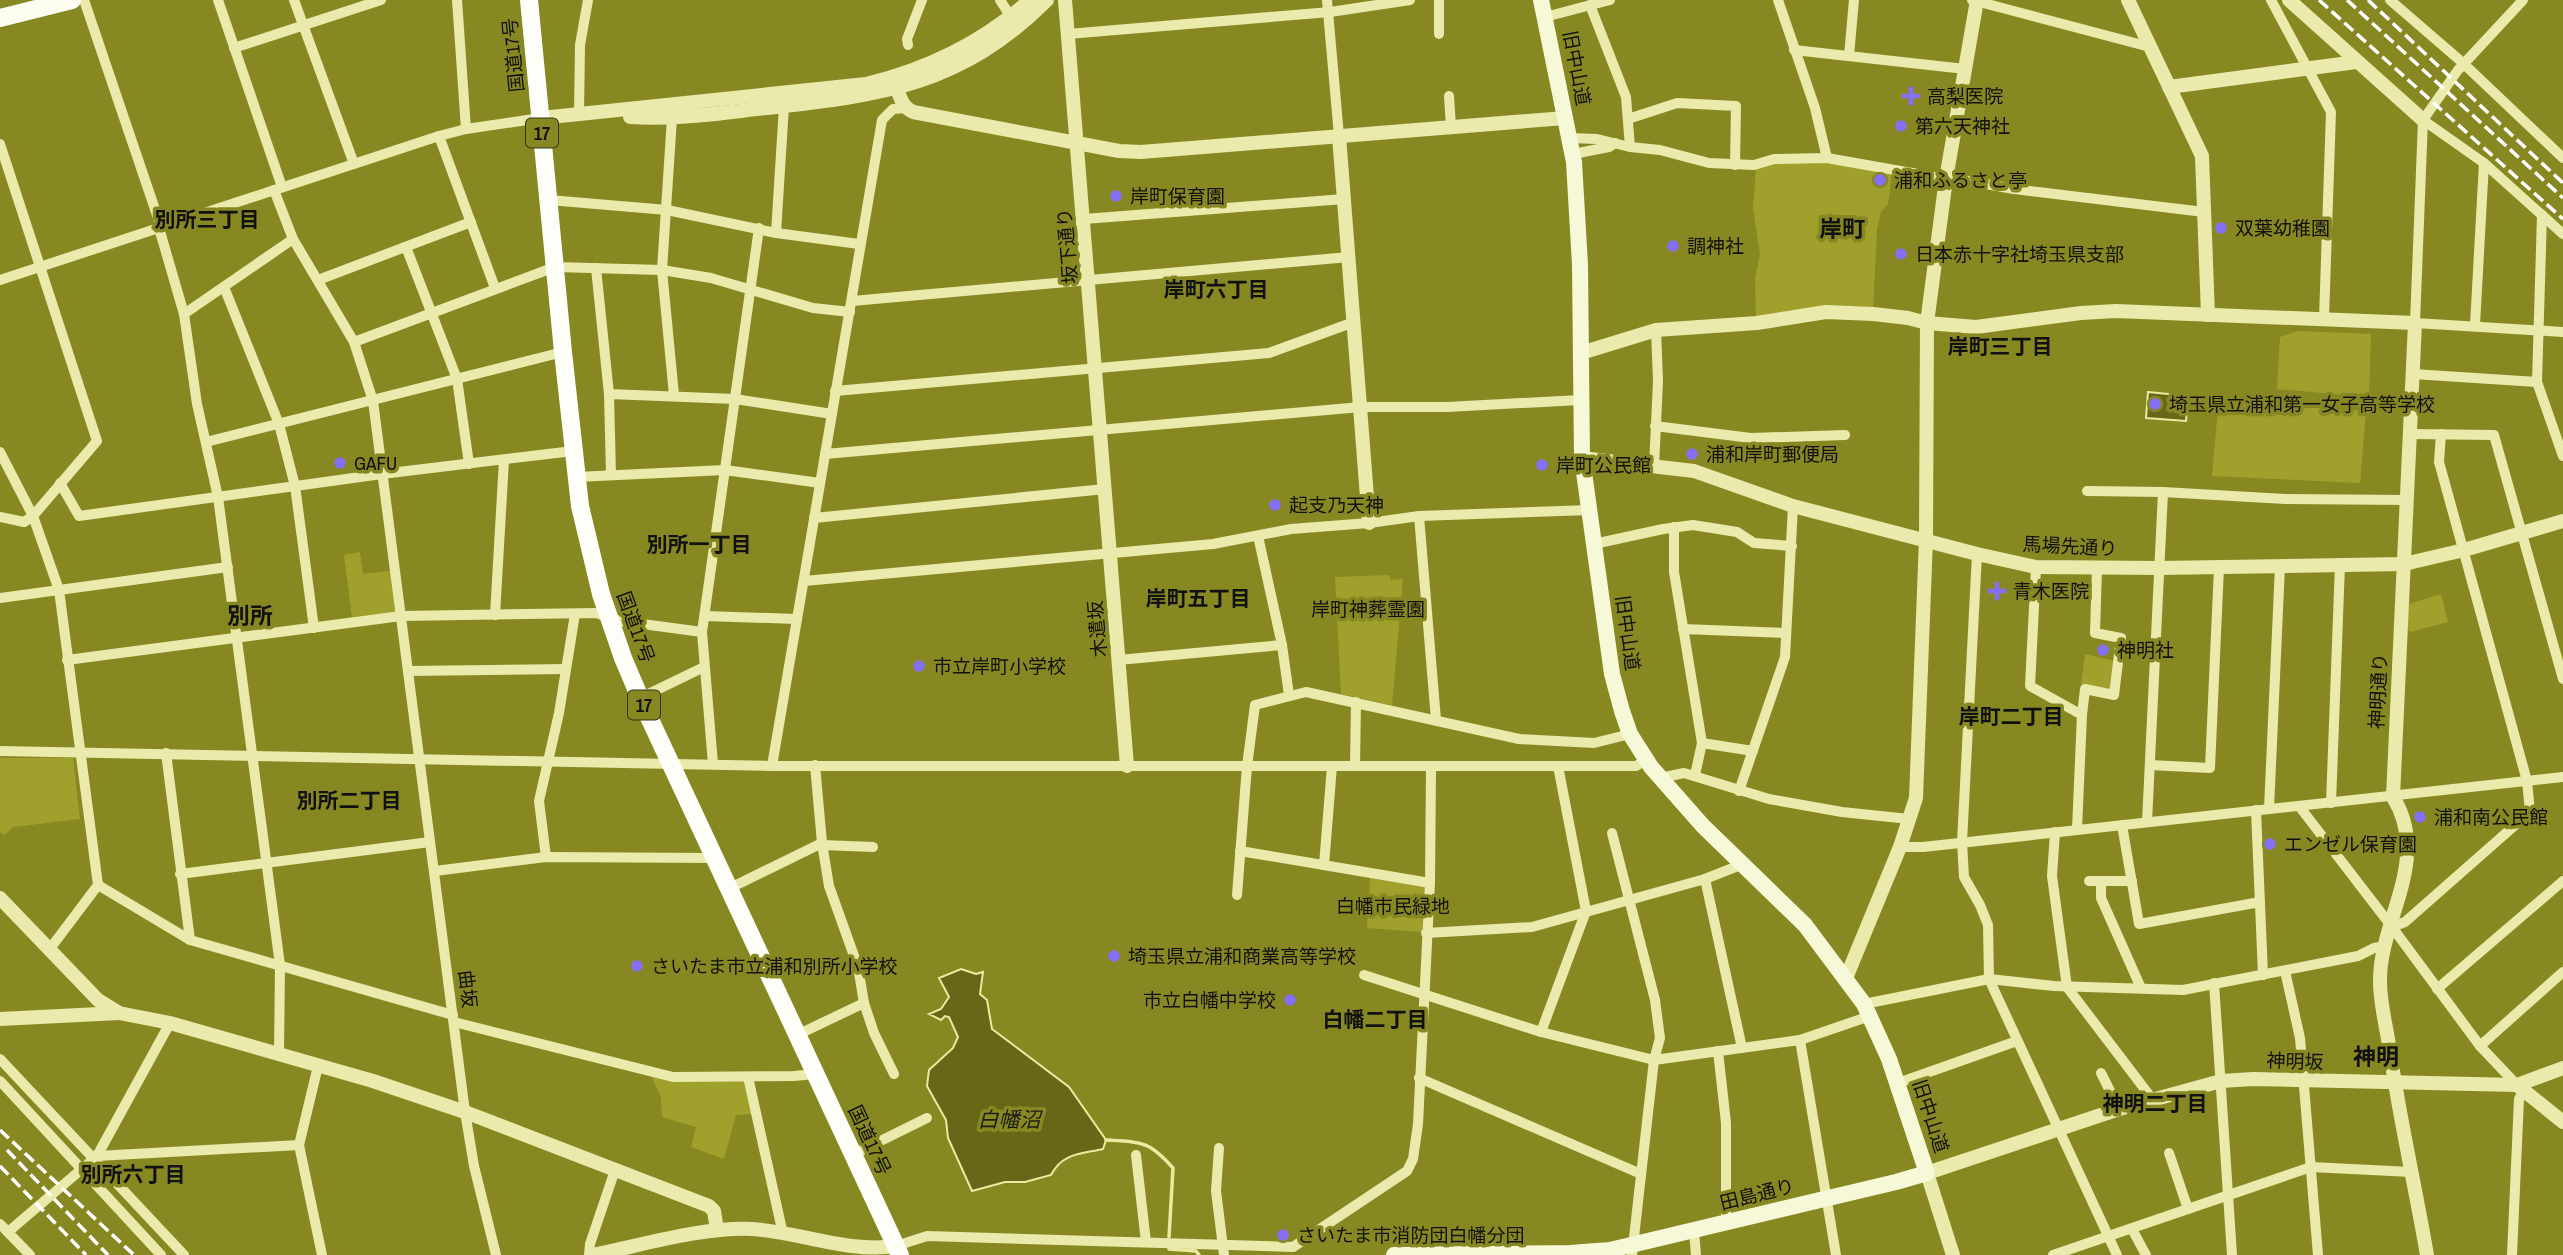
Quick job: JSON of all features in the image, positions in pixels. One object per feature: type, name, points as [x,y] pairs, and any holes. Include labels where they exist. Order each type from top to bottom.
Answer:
[{"type":"highway","name":"国道17号","points":[[529,0],[576,477],[586,536],[608,617],[640,698],[898,1251]]},
{"type":"main road","points":[[0,18],[72,0]]},
{"type":"main road","name":"旧中山道","points":[[1541,0],[1571,146],[1578,199],[1582,458],[1615,693],[1630,734],[1660,778],[1703,826],[1805,925],[1867,1010],[1898,1083],[1927,1173]]},
{"type":"main road","name":"田島通り","points":[[1394,1255],[1570,1254],[1633,1250],[1694,1231],[1927,1173]]},
{"type":"street","points":[[84,0],[160,228],[184,314],[197,404],[218,497],[281,965],[279,1054]]},
{"type":"street","name":"曲坂","points":[[218,0],[293,239],[354,342],[373,401],[465,1112],[474,1166],[496,1255]]},
{"type":"street","points":[[294,0],[354,164]]},
{"type":"street","points":[[234,47],[381,0]]},
{"type":"street","points":[[457,0],[466,129]]},
{"type":"street","points":[[579,114],[580,45],[589,0]]},
{"type":"street","points":[[908,45],[907,39],[922,0]]},
{"type":"street","points":[[1000,0],[1011,17]]},
{"type":"street","points":[[0,280],[466,129],[541,118],[817,91],[898,76],[935,62],[972,43],[1011,17],[1030,0]]},
{"type":"street","points":[[579,114],[672,118],[858,97],[897,89],[934,77],[984,51],[1012,32],[1047,0]]},
{"type":"street","name":"坂下通り","points":[[1065,0],[1104,489]]},
{"type":"street","points":[[1328,0],[1369,523]]},
{"type":"street","points":[[1068,34],[1330,12],[1410,0]]},
{"type":"street","points":[[1438,0],[1439,34]]},
{"type":"street","points":[[1545,17],[1610,0]]},
{"type":"street","points":[[1779,0],[1815,108],[1827,158]]},
{"type":"street","points":[[1849,56],[1854,0]]},
{"type":"street","points":[[2128,0],[2203,156],[2208,314]]},
{"type":"street","points":[[2271,0],[2331,112],[2324,318]]},
{"type":"street","points":[[2289,0],[2356,62],[2427,115],[2563,234]]},
{"type":"street","points":[[2390,0],[2460,67],[2563,158]]},
{"type":"street","points":[[2427,115],[2460,67],[2523,0]]},
{"type":"street","points":[[1846,978],[1916,798],[1926,539],[1927,323],[1946,178],[1975,1],[2150,47]]},
{"type":"street","points":[[1590,5],[1626,97],[1630,147]]},
{"type":"street","points":[[1794,50],[1965,69]]},
{"type":"street","points":[[2169,87],[2356,62]]},
{"type":"street","points":[[897,89],[906,108]]},
{"type":"street","points":[[1449,96],[1451,127]]},
{"type":"street","points":[[1628,119],[1677,103],[1736,106],[1735,165]]},
{"type":"street","points":[[776,233],[784,106]]},
{"type":"street","points":[[772,766],[851,307],[859,244],[882,120],[893,109],[906,108],[914,112],[1119,151],[1140,152],[1565,118]]},
{"type":"street","name":"神明通り","points":[[2427,115],[2393,797],[2400,808],[2405,826],[2407,852],[2404,881],[2386,946],[2380,982],[2395,1082],[2427,1255]]},
{"type":"street","points":[[672,118],[662,270],[674,395]]},
{"type":"street","points":[[439,136],[495,288]]},
{"type":"street","points":[[1571,146],[1597,139],[1630,147],[1660,150],[1709,163],[1735,165],[1754,165],[1774,159],[1827,158],[2014,189],[2204,212]]},
{"type":"street","points":[[1571,146],[1609,147],[1615,143]]},
{"type":"street","points":[[0,144],[97,441],[33,516],[24,522],[0,517]]},
{"type":"street","points":[[2475,325],[2484,163]]},
{"type":"street","points":[[1084,219],[1344,199]]},
{"type":"street","points":[[550,200],[667,210],[776,233],[859,244]]},
{"type":"street","points":[[2542,215],[2537,382],[2563,456]]},
{"type":"street","points":[[317,280],[471,222]]},
{"type":"street","points":[[713,764],[702,632],[759,228]]},
{"type":"street","points":[[184,314],[293,239]]},
{"type":"street","points":[[406,247],[457,379],[469,464]]},
{"type":"street","points":[[354,342],[555,267],[662,270],[711,278],[813,308],[851,307],[1349,257]]},
{"type":"street","points":[[596,268],[609,394],[611,475]]},
{"type":"street","points":[[223,287],[279,424],[295,486],[314,628]]},
{"type":"street","points":[[1581,353],[1656,330],[1757,323],[1826,312],[1873,314],[1927,323],[1976,327],[2107,311],[2324,318],[2563,332]]},
{"type":"street","points":[[835,391],[1269,353],[1354,323]]},
{"type":"street","points":[[1654,467],[1658,381],[1656,330]]},
{"type":"street","points":[[206,442],[563,352]]},
{"type":"street","points":[[2413,374],[2537,382]]},
{"type":"street","points":[[609,394],[735,399],[832,414]]},
{"type":"street","points":[[825,454],[1361,407],[1447,407],[1580,400]]},
{"type":"street","points":[[1656,426],[1751,438],[1845,435]]},
{"type":"street","points":[[2410,434],[2494,435],[2563,679]]},
{"type":"street","points":[[2392,927],[2405,922],[2530,812],[2527,781],[2439,462],[2441,434]]},
{"type":"street","points":[[60,483],[79,516],[382,474],[573,451]]},
{"type":"street","points":[[0,452],[33,516],[59,590],[98,885],[49,950]]},
{"type":"street","name":"馬場先通り","points":[[1582,458],[1694,471],[1793,506],[2036,568],[2404,564],[2464,550],[2563,521]]},
{"type":"street","points":[[495,615],[504,460]]},
{"type":"street","points":[[576,477],[725,470],[820,483]]},
{"type":"street","points":[[814,518],[1104,489]]},
{"type":"street","name":"木遣坂","points":[[1104,489],[1127,766]]},
{"type":"street","points":[[2087,491],[2285,499],[2407,500]]},
{"type":"street","points":[[2147,822],[2163,492]]},
{"type":"street","points":[[1739,791],[1785,657],[1793,506]]},
{"type":"street","points":[[804,581],[1213,544],[1291,529],[1419,516],[1590,510]]},
{"type":"street","points":[[1419,516],[1436,720]]},
{"type":"street","points":[[1594,544],[1693,525],[1737,532],[1754,543],[1792,546]]},
{"type":"street","points":[[1674,527],[1674,572],[1702,743],[1695,775]]},
{"type":"street","points":[[1258,536],[1282,645],[1289,695]]},
{"type":"street","points":[[1977,554],[1962,842],[1964,877],[1988,925],[1989,979],[2117,1255]]},
{"type":"street","points":[[2331,803],[2340,564]]},
{"type":"street","points":[[2269,809],[2280,566]]},
{"type":"street","points":[[0,598],[228,567]]},
{"type":"street","points":[[2150,765],[2210,768],[2219,567]]},
{"type":"street","points":[[2036,568],[2030,686],[2082,715]]},
{"type":"street","points":[[2077,829],[2085,689],[2114,695],[2121,638],[2095,633],[2096,568]]},
{"type":"street","points":[[67,660],[401,616],[596,613],[620,621],[702,632]]},
{"type":"street","points":[[546,857],[539,801],[575,614]]},
{"type":"street","points":[[705,615],[797,620]]},
{"type":"street","points":[[1683,629],[1786,633]]},
{"type":"street","points":[[1118,660],[1282,645]]},
{"type":"street","points":[[640,698],[704,667]]},
{"type":"street","points":[[408,671],[566,669]]},
{"type":"street","points":[[1237,895],[1247,766],[1255,705],[1306,692],[1519,739],[1594,743],[1630,734]]},
{"type":"street","points":[[1355,766],[1356,702]]},
{"type":"street","points":[[1702,743],[1753,751]]},
{"type":"street","points":[[0,751],[772,766],[1636,766],[1646,760]]},
{"type":"street","points":[[166,753],[190,940]]},
{"type":"street","points":[[815,765],[822,844],[829,886],[858,967],[864,1003],[874,1033],[894,1074]]},
{"type":"street","points":[[1324,865],[1332,766]]},
{"type":"street","points":[[1541,1032],[1586,911],[1558,766]]},
{"type":"street","points":[[615,1170],[590,1244],[591,1255],[717,1230],[751,1229],[846,1247],[898,1251],[927,1236],[1146,1242],[1224,1250],[1296,1251],[1407,1171],[1413,1159],[1430,883],[1431,767]]},
{"type":"street","points":[[1660,778],[1684,773],[1769,799],[1842,812],[1909,819]]},
{"type":"street","points":[[1899,847],[2563,777]]},
{"type":"street","points":[[2299,806],[2480,1046],[2520,1089],[2563,1122]]},
{"type":"street","points":[[2256,810],[2263,975]]},
{"type":"street","points":[[2122,824],[2139,924],[2260,902]]},
{"type":"street","points":[[2055,832],[2052,876],[2067,987],[2153,1100]]},
{"type":"street","points":[[1612,834],[1655,1000],[1660,1038],[1654,1060],[1633,1250]]},
{"type":"street","points":[[180,874],[430,842]]},
{"type":"street","points":[[730,888],[822,844],[873,847]]},
{"type":"street","points":[[1240,851],[1430,883]]},
{"type":"street","points":[[435,870],[546,857],[714,858]]},
{"type":"street","points":[[1426,933],[1532,926],[1704,879],[1743,864]]},
{"type":"street","points":[[1704,879],[1742,1048]]},
{"type":"street","points":[[2089,881],[2132,880]]},
{"type":"street","points":[[2101,881],[2101,898],[2141,988]]},
{"type":"street","points":[[2437,989],[2563,881]]},
{"type":"street","points":[[98,885],[190,940],[454,1018],[673,1077],[815,1074]]},
{"type":"street","points":[[0,898],[98,1000],[119,1013]]},
{"type":"street","points":[[1364,975],[1541,1032],[1654,1060],[1800,1040],[1867,1010],[1989,979],[2067,987],[2183,990],[2358,956],[2374,948],[2386,946]]},
{"type":"street","points":[[2285,971],[2300,1038],[2305,1081],[2318,1255]]},
{"type":"street","points":[[2480,1046],[2563,972]]},
{"type":"street","points":[[2214,983],[2232,1255]]},
{"type":"street","points":[[797,1035],[864,1003]]},
{"type":"street","points":[[0,1020],[119,1013],[170,1023],[373,1081],[465,1112],[709,1206],[714,1211],[717,1230]]},
{"type":"street","points":[[8,1233],[95,1158],[170,1023]]},
{"type":"street","points":[[1800,1040],[1836,1255]]},
{"type":"street","points":[[1898,1083],[2017,1041]]},
{"type":"street","points":[[1718,1051],[1726,1124],[1726,1223]]},
{"type":"street","points":[[0,1059],[184,1255]]},
{"type":"street","points":[[318,1066],[299,1145],[322,1255]]},
{"type":"street","points":[[2520,1089],[2563,1068]]},
{"type":"street","points":[[2101,1073],[2119,1109]]},
{"type":"street","points":[[748,1077],[783,1234]]},
{"type":"street","points":[[1419,1078],[1642,1174]]},
{"type":"street","points":[[0,1081],[161,1255]]},
{"type":"street","name":"神明坂","points":[[2119,1109],[2221,1081],[2395,1082],[2520,1089]]},
{"type":"street","points":[[2512,1255],[2520,1089]]},
{"type":"street","name":"田島通り","points":[[1927,1173],[2119,1109]]},
{"type":"street","points":[[854,1154],[927,1118]]},
{"type":"street","points":[[95,1158],[299,1145]]},
{"type":"street","points":[[1219,1148],[1216,1191],[1224,1250]]},
{"type":"street","points":[[2169,1153],[2188,1209]]},
{"type":"street","points":[[1136,1155],[1146,1242]]},
{"type":"street","points":[[2053,1255],[2311,1167],[2411,1172]]},
{"type":"street","points":[[1927,1173],[1953,1255]]},
{"type":"street","points":[[0,1224],[30,1255]]},
{"type":"street","points":[[2132,1228],[2146,1255]]},
{"type":"street","points":[[1694,1231],[1696,1255]]},
{"type":"green space","points":[[1821,162],[1892,173],[1888,204],[1881,212],[1877,229],[1873,310],[1756,318],[1755,279],[1760,254],[1753,207],[1756,168],[1773,164]]},
{"type":"green space","points":[[2298,331],[2371,334],[2369,397],[2277,389],[2280,337]]},
{"type":"green space","points":[[2219,398],[2366,411],[2360,483],[2212,476]]},
{"type":"green space","points":[[360,552],[363,574],[390,571],[395,612],[352,617],[344,555]]},
{"type":"green space","name":"岸町神葬霊園","points":[[1389,575],[1391,580],[1403,579],[1392,705],[1341,694],[1335,577]]},
{"type":"green space","points":[[2441,594],[2448,622],[2410,632],[2407,629],[2409,604]]},
{"type":"green space","points":[[2085,654],[2116,661],[2112,692],[2081,685]]},
{"type":"green space","points":[[0,758],[73,758],[80,819],[13,827],[5,835],[0,832]]},
{"type":"green space","name":"白幡市民緑地","points":[[1370,878],[1425,887],[1422,932],[1367,928]]},
{"type":"green space","points":[[651,1075],[745,1081],[752,1114],[736,1115],[724,1159],[691,1147],[696,1127],[662,1117],[661,1098]]},
{"type":"water","points":[[2148,392],[2188,396],[2186,421],[2146,418]]},
{"type":"water","name":"白幡沼","points":[[961,969],[976,974],[983,972],[980,994],[987,1000],[992,1029],[1069,1087],[1106,1140],[1103,1149],[1066,1158],[1051,1175],[1025,1182],[1005,1182],[972,1191],[948,1138],[946,1120],[927,1086],[929,1070],[953,1048],[958,1037],[949,1017],[945,1016],[941,1020],[929,1014],[941,1009],[949,997],[939,978]]},
{"type":"waterway","points":[[1106,1140],[1144,1145],[1173,1168],[1169,1237]]},
{"type":"waterway","points":[[1169,1249],[1196,1251],[1199,1255]]},
{"type":"railway","points":[[2319,0],[2563,219]]},
{"type":"railway","points":[[2347,0],[2563,198]]},
{"type":"railway","points":[[2368,0],[2563,183]]},
{"type":"railway","points":[[0,1130],[134,1255]]},
{"type":"railway","points":[[7,1150],[108,1255]]},
{"type":"railway","points":[[0,1166],[86,1255]]},
{"type":"place","name":"高梨医院","points":[[1911,96]]},
{"type":"place","name":"第六天神社","points":[[1901,126]]},
{"type":"place","name":"浦和ふるさと亭","points":[[1880,180]]},
{"type":"place","name":"岸町保育園","points":[[1116,196]]},
{"type":"place","name":"双葉幼稚園","points":[[2221,228]]},
{"type":"place","name":"調神社","points":[[1673,246]]},
{"type":"place","name":"日本赤十字社埼玉県支部","points":[[1901,254]]},
{"type":"place","name":"埼玉県立浦和第一女子高等学校","points":[[2155,404]]},
{"type":"place","name":"浦和岸町郵便局","points":[[1692,454]]},
{"type":"place","name":"GAFU","points":[[340,463]]},
{"type":"place","name":"岸町公民館","points":[[1542,465]]},
{"type":"place","name":"起支乃天神","points":[[1275,505]]},
{"type":"place","name":"青木医院","points":[[1997,591]]},
{"type":"place","name":"神明社","points":[[2103,650]]},
{"type":"place","name":"市立岸町小学校","points":[[919,666]]},
{"type":"place","name":"浦和南公民館","points":[[2420,817]]},
{"type":"place","name":"エンゼル保育園","points":[[2270,844]]},
{"type":"place","name":"埼玉県立浦和商業高等学校","points":[[1114,956]]},
{"type":"place","name":"さいたま市立浦和別所小学校","points":[[637,966]]},
{"type":"place","name":"市立白幡中学校","points":[[1290,1000]]},
{"type":"place","name":"さいたま市消防団白幡分団","points":[[1283,1235]]},
{"type":"district","name":"別所三丁目","points":[[207,219]]},
{"type":"district","name":"岸町","points":[[1842,228]]},
{"type":"district","name":"岸町六丁目","points":[[1216,289]]},
{"type":"district","name":"岸町三丁目","points":[[2000,346]]},
{"type":"district","name":"別所一丁目","points":[[699,544]]},
{"type":"district","name":"岸町五丁目","points":[[1198,598]]},
{"type":"district","name":"別所","points":[[250,615]]},
{"type":"district","name":"岸町二丁目","points":[[2011,716]]},
{"type":"district","name":"別所二丁目","points":[[349,800]]},
{"type":"district","name":"白幡二丁目","points":[[1375,1019]]},
{"type":"district","name":"神明","points":[[2376,1056]]},
{"type":"district","name":"神明二丁目","points":[[2155,1103]]},
{"type":"district","name":"別所六丁目","points":[[133,1174]]}]
